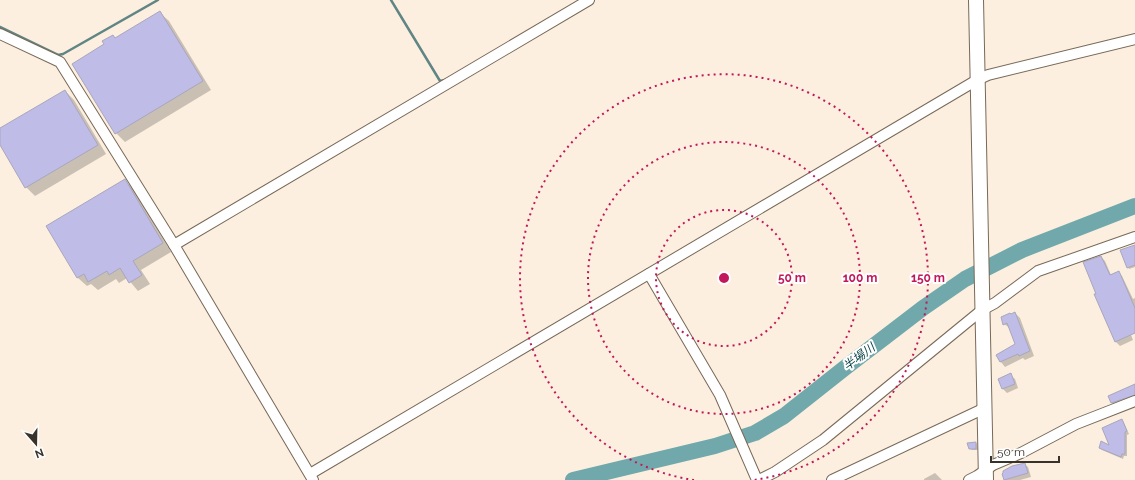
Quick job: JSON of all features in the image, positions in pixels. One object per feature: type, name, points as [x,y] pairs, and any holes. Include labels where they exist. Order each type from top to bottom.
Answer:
[{"type":"street","points":[[174,244],[589,0]]},
{"type":"street","points":[[976,0],[986,475]]},
{"type":"street","points":[[0,34],[60,62],[174,244],[311,477],[823,170],[977,80],[988,75],[1135,39]]},
{"type":"street","points":[[649,274],[720,395],[732,419],[757,479],[775,472],[823,440],[982,307],[995,303],[1038,271],[1135,237]]},
{"type":"street","points":[[986,475],[993,464],[1021,453],[1076,424],[1135,401]]},
{"type":"street","points":[[832,480],[985,408]]},
{"type":"street","points":[[969,480],[977,476],[986,475]]},
{"type":"building","points":[[160,11],[203,81],[115,134],[72,64],[104,44],[102,41],[113,35],[115,38]]},
{"type":"building","points":[[65,90],[98,145],[25,188],[0,145],[0,128]]},
{"type":"building","points":[[125,179],[163,243],[133,261],[142,275],[129,283],[120,268],[109,275],[107,271],[88,282],[84,274],[77,278],[46,226]]},
{"type":"building","points":[[1135,245],[1135,265],[1127,268],[1120,250]]},
{"type":"building","points":[[1101,256],[1110,275],[1119,271],[1135,308],[1135,333],[1115,342],[1094,294],[1096,294],[1083,262]]},
{"type":"building","points":[[1015,312],[1030,351],[1019,356],[1018,354],[1000,362],[996,355],[1015,344],[1007,323],[1003,325],[1001,317]]},
{"type":"building","points":[[1011,373],[1015,384],[1002,389],[998,379]]},
{"type":"building","points":[[1135,384],[1135,395],[1111,403],[1108,396]]},
{"type":"building","points":[[1122,419],[1127,431],[1125,432],[1125,454],[1122,454],[1121,457],[1099,448],[1101,441],[1109,445],[1102,428]]},
{"type":"building","points":[[976,442],[976,449],[969,449],[967,443]]},
{"type":"building","points":[[1025,463],[1028,473],[1004,480],[1002,474],[1003,471],[1012,466]]},
{"type":"waterway","points":[[0,27],[58,55],[63,54],[158,0]]},
{"type":"waterway","points":[[391,0],[440,81],[445,80]]},
{"type":"waterway","name":"半場川","points":[[573,480],[715,446],[755,433],[784,416],[923,308],[965,279],[1022,250],[1135,206]]}]
